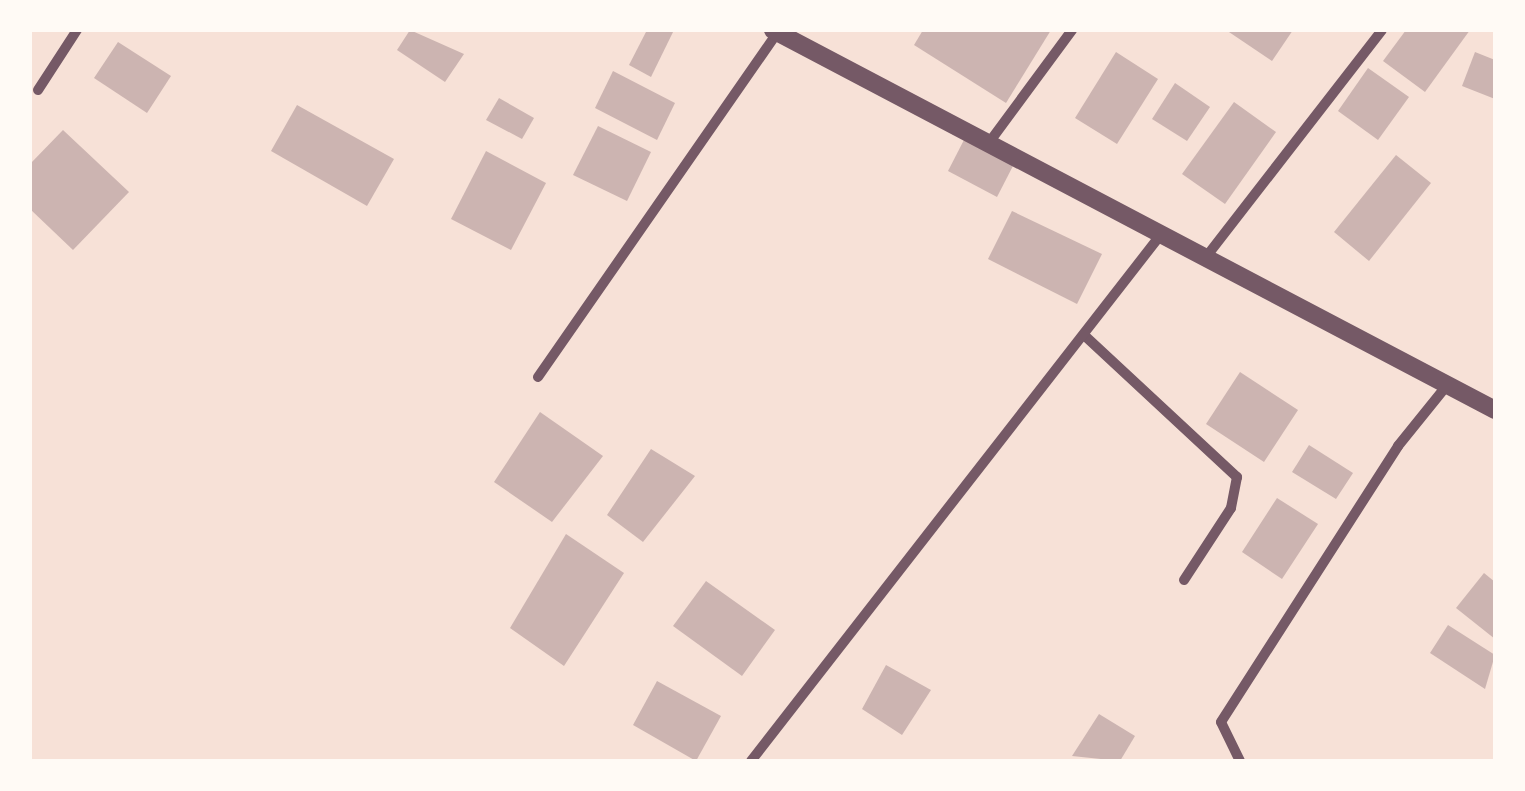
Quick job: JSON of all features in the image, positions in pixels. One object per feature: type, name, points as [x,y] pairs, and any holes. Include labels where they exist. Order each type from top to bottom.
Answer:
[{"type":"street","points":[[38,90],[77,30]]},
{"type":"street","points":[[988,145],[1072,30]]},
{"type":"street","points":[[1206,257],[1382,30]]},
{"type":"street","points":[[538,377],[775,31],[1495,410]]},
{"type":"street","points":[[751,761],[1162,232]]},
{"type":"street","points":[[1084,335],[1237,476],[1231,508],[1184,580]]},
{"type":"street","points":[[1240,761],[1221,722],[1398,446],[1448,384]]},
{"type":"building","points":[[410,30],[464,54],[445,82],[397,50]]},
{"type":"building","points":[[647,30],[674,30],[651,77],[629,65]]},
{"type":"building","points":[[923,30],[1051,30],[1006,103],[914,45]]},
{"type":"building","points":[[1226,30],[1293,30],[1272,61]]},
{"type":"building","points":[[1406,30],[1470,30],[1425,92],[1383,61]]},
{"type":"building","points":[[118,42],[171,76],[147,113],[94,78]]},
{"type":"building","points":[[1116,52],[1158,79],[1117,144],[1075,118]]},
{"type":"building","points":[[1475,52],[1495,60],[1495,99],[1462,86]]},
{"type":"building","points":[[1368,68],[1409,97],[1378,140],[1338,111]]},
{"type":"building","points":[[613,71],[675,103],[657,140],[595,108]]},
{"type":"building","points":[[1175,83],[1210,107],[1187,141],[1152,119]]},
{"type":"building","points":[[499,98],[534,118],[522,139],[486,120]]},
{"type":"building","points":[[1234,102],[1276,132],[1225,204],[1182,174]]},
{"type":"building","points":[[297,105],[394,159],[367,206],[271,151]]},
{"type":"building","points":[[598,126],[651,152],[627,201],[573,175]]},
{"type":"building","points":[[63,130],[129,192],[73,250],[30,209],[30,164]]},
{"type":"building","points":[[966,136],[1015,162],[997,197],[948,171]]},
{"type":"building","points":[[486,151],[546,183],[511,250],[451,219]]},
{"type":"building","points":[[1396,155],[1431,183],[1369,261],[1334,232]]},
{"type":"building","points":[[1012,211],[1102,254],[1077,304],[988,259]]},
{"type":"building","points":[[1240,372],[1298,410],[1264,462],[1206,424]]},
{"type":"building","points":[[540,412],[603,456],[552,522],[494,482]]},
{"type":"building","points":[[1309,445],[1353,473],[1336,499],[1292,472]]},
{"type":"building","points":[[651,449],[695,476],[643,542],[607,515]]},
{"type":"building","points":[[1277,498],[1318,524],[1282,579],[1242,552]]},
{"type":"building","points":[[566,534],[624,573],[564,666],[510,628]]},
{"type":"building","points":[[1484,573],[1495,582],[1495,639],[1456,608]]},
{"type":"building","points":[[706,581],[775,630],[742,676],[673,626]]},
{"type":"building","points":[[1448,625],[1495,655],[1485,689],[1430,653]]},
{"type":"building","points":[[886,665],[931,690],[902,735],[862,709]]},
{"type":"building","points":[[657,681],[721,716],[696,761],[633,725]]},
{"type":"building","points":[[1099,714],[1135,736],[1120,761],[1072,756]]}]
